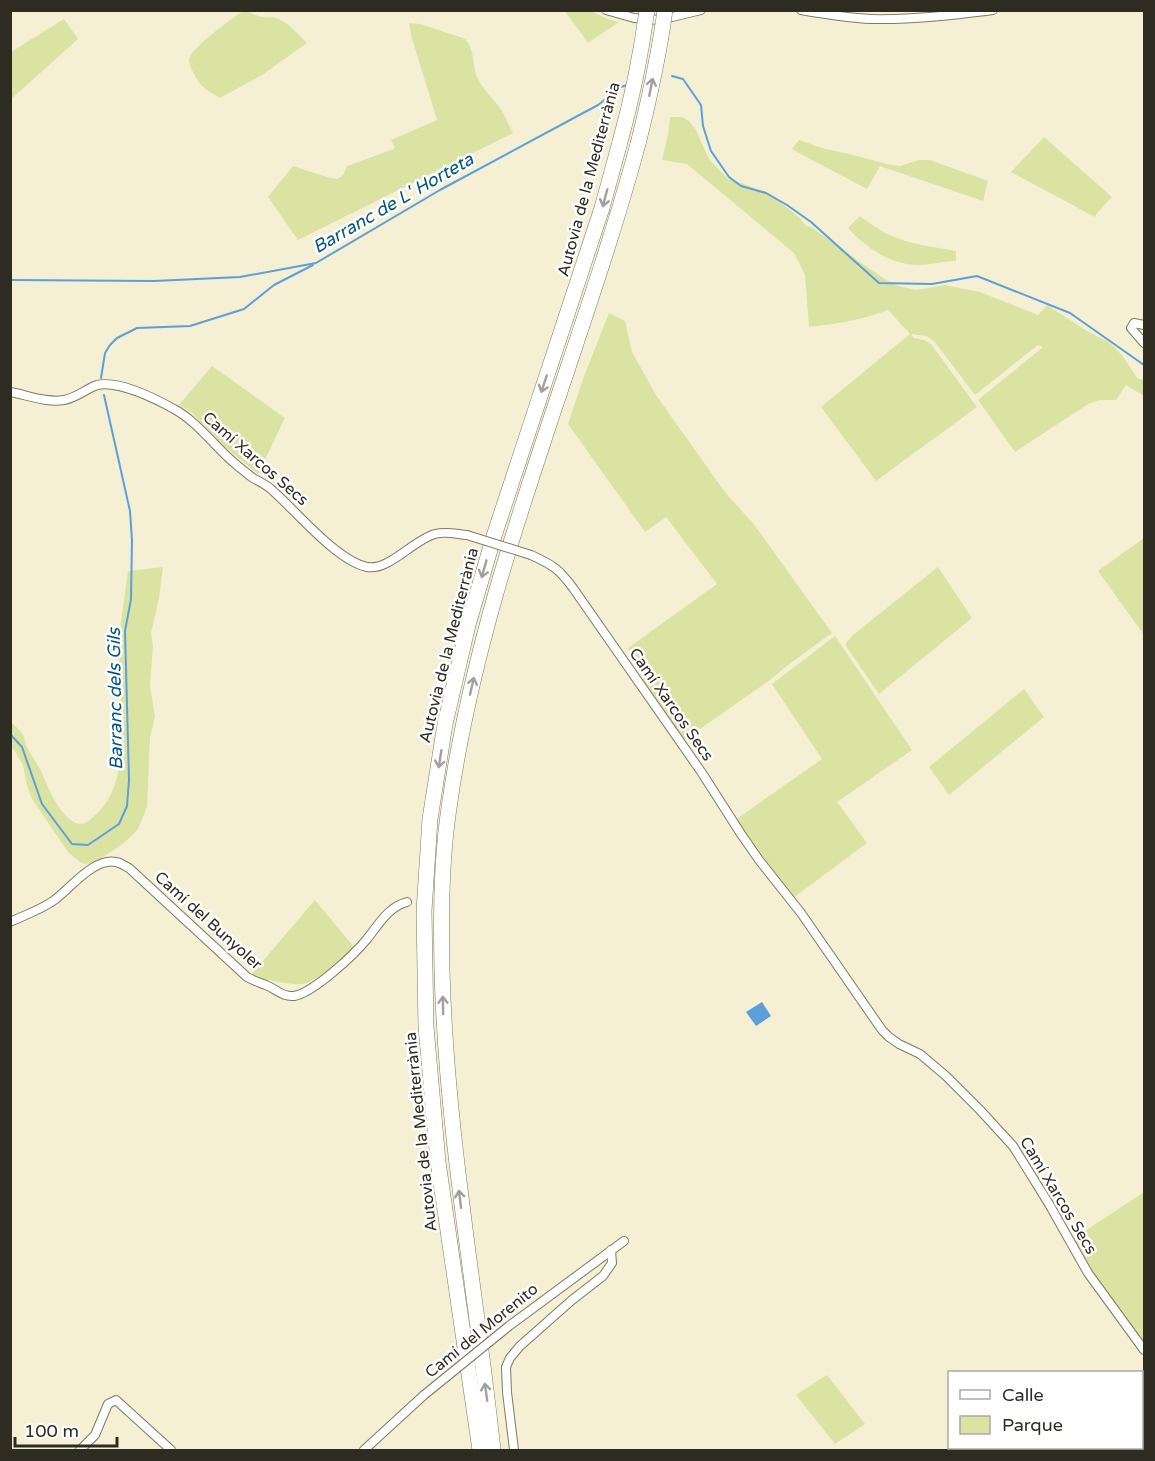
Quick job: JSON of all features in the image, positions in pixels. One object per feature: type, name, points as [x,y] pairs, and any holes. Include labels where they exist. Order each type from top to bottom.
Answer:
[{"type":"highway","name":"Autovia de la Mediterrània","points":[[480,1450],[438,1162],[426,1027],[424,911],[430,819],[445,724],[468,625],[494,536],[595,230],[630,99],[646,10]]},
{"type":"highway","name":"Autovia de la Mediterrània","points":[[493,1450],[455,1156],[444,1024],[441,910],[448,817],[464,722],[487,624],[511,540],[615,224],[644,122],[664,10]]},
{"type":"street","points":[[606,10],[634,18],[660,20],[701,10]]},
{"type":"street","points":[[801,10],[869,19],[899,19],[993,10]]},
{"type":"street","points":[[1144,325],[1134,322],[1131,328],[1144,343]]},
{"type":"street","name":"Camí Xarcos Secs","points":[[10,392],[53,401],[77,396],[99,385],[113,385],[134,390],[175,409],[190,420],[244,471],[271,489],[346,558],[368,567],[385,565],[421,540],[445,532],[466,535],[531,555],[558,569],[702,773],[759,860],[801,914],[882,1030],[889,1037],[920,1054],[946,1076],[1013,1146],[1088,1273],[1144,1350]]},
{"type":"street","name":"Camí del Bunyoler","points":[[10,922],[54,900],[97,864],[114,861],[129,868],[247,977],[281,994],[292,996],[314,987],[366,941],[393,908],[407,902]]},
{"type":"street","name":"Camí del Morenito","points":[[364,1450],[424,1395],[509,1326],[624,1241]]},
{"type":"street","points":[[514,1450],[507,1392],[506,1367],[510,1358],[520,1346],[572,1300],[603,1276],[612,1263],[611,1250]]},
{"type":"street","points":[[80,1450],[96,1435],[108,1404],[116,1400],[171,1450]]},
{"type":"green space","points":[[243,11],[264,17],[274,17],[285,22],[307,43],[262,75],[220,98],[201,85],[189,60],[196,48]]},
{"type":"green space","points":[[565,11],[591,11],[619,22],[588,43]]},
{"type":"green space","points":[[64,19],[78,39],[11,99],[11,52]]},
{"type":"green space","points":[[409,23],[420,24],[467,41],[477,77],[502,111],[513,133],[298,240],[268,197],[293,166],[337,179],[343,175],[347,166],[394,149],[391,140],[437,120]]},
{"type":"green space","points":[[670,117],[682,117],[689,121],[696,130],[709,159],[727,178],[769,193],[800,218],[806,226],[811,227],[888,281],[916,290],[945,285],[980,292],[1038,315],[1047,305],[1110,343],[1122,355],[1137,378],[1144,380],[1144,396],[1126,385],[1116,400],[1100,400],[1088,404],[1015,452],[978,400],[1043,347],[1038,345],[975,395],[934,341],[926,336],[911,334],[914,338],[931,344],[977,407],[876,481],[821,407],[910,334],[888,310],[849,321],[809,327],[805,275],[794,253],[687,164],[662,160]]},
{"type":"green space","points":[[1044,137],[1112,197],[1095,217],[1011,172]]},
{"type":"green space","points":[[799,140],[891,165],[900,166],[919,160],[930,160],[988,181],[983,201],[880,166],[867,189],[792,149]]},
{"type":"green space","points":[[860,216],[897,238],[956,251],[956,261],[918,265],[898,262],[879,254],[848,228]]},
{"type":"green space","points":[[609,313],[625,321],[632,352],[656,395],[717,481],[753,523],[832,633],[683,741],[642,680],[646,675],[628,648],[717,584],[666,517],[645,532],[568,424]]},
{"type":"green space","points":[[212,366],[285,418],[258,474],[225,447],[191,412],[179,405]]},
{"type":"green space","points":[[1144,538],[1144,635],[1098,571]]},
{"type":"green space","points":[[163,567],[151,633],[153,646],[150,686],[155,717],[150,737],[147,807],[138,829],[124,843],[94,863],[85,864],[68,852],[32,799],[23,765],[11,746],[10,721],[23,735],[26,746],[66,816],[72,821],[83,824],[90,820],[106,802],[115,783],[120,762],[122,714],[119,648],[128,571]]},
{"type":"green space","points":[[938,567],[972,618],[879,694],[846,643]]},
{"type":"green space","points":[[835,636],[912,750],[837,802],[867,843],[793,898],[735,820],[822,759],[772,684]]},
{"type":"green space","points":[[1024,689],[1044,717],[949,795],[929,767]]},
{"type":"green space","points":[[315,900],[354,947],[323,974],[303,984],[279,982],[251,975]]},
{"type":"green space","points":[[1144,1192],[1144,1343],[1106,1293],[1073,1239]]},
{"type":"green space","points":[[827,1375],[865,1424],[835,1444],[796,1395]]},
{"type":"water","points":[[762,1002],[771,1016],[756,1026],[746,1012]]},
{"type":"waterway","points":[[672,76],[683,79],[701,105],[703,126],[711,151],[729,177],[741,186],[766,193],[787,205],[811,222],[879,283],[932,284],[977,276],[1070,313],[1144,365]]},
{"type":"waterway","name":"Barranc de L' Horteta","points":[[10,280],[154,281],[240,277],[316,263],[440,190],[598,105],[627,85]]},
{"type":"waterway","name":"Barranc dels Gils","points":[[101,378],[105,353],[117,338],[137,328],[190,326],[244,309],[274,285],[313,265]]},
{"type":"waterway","name":"Barranc dels Gils","points":[[10,734],[22,747],[42,804],[72,844],[88,845],[119,824],[127,806],[129,780],[125,631],[131,599],[132,540],[130,511],[104,395]]}]
